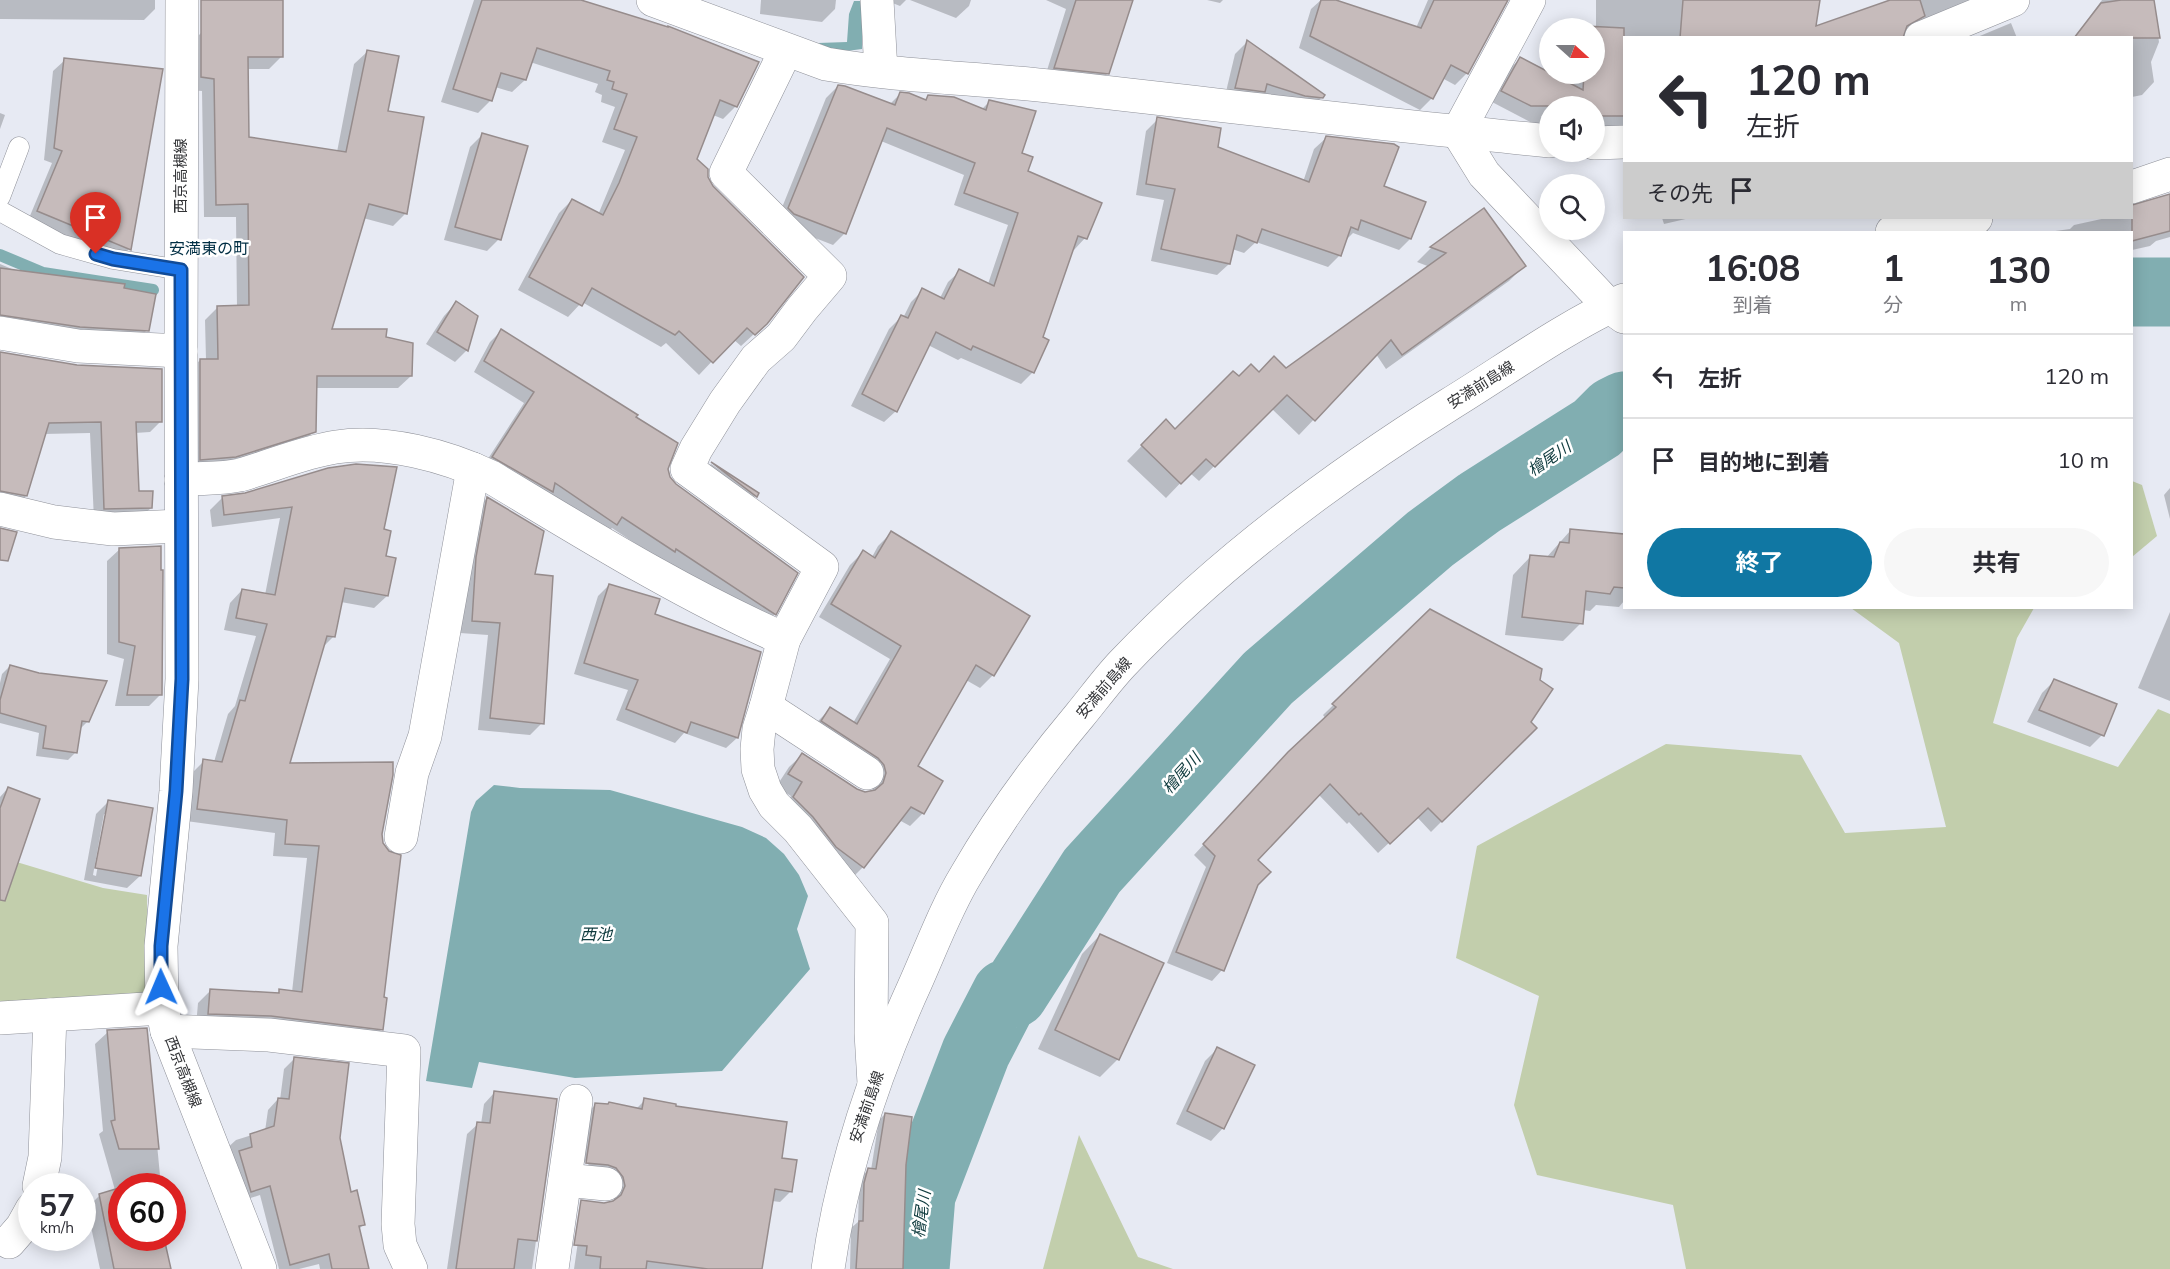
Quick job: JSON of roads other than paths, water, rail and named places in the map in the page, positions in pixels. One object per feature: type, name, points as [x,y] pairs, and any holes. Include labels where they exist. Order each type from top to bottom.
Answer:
[{"type":"street","name":"西京高槻線","points":[[182,0],[182,679],[176,791],[161,946],[164,1019],[260,1269]]},
{"type":"street","points":[[652,0],[826,64],[1539,140]]},
{"type":"street","points":[[877,0],[881,71]]},
{"type":"street","points":[[1458,132],[1529,0]]},
{"type":"street","points":[[1926,36],[2013,0]]},
{"type":"street","points":[[786,50],[726,173],[830,276],[781,337],[756,360],[725,402],[696,449],[687,469],[822,567],[784,639],[759,729],[758,769],[765,790],[774,805],[798,829],[872,923],[871,1033],[874,1083]]},
{"type":"street","points":[[1458,132],[1484,174],[1620,308]]},
{"type":"street","points":[[1605,143],[1623,142]]},
{"type":"street","points":[[2133,187],[2170,174]]},
{"type":"street","points":[[1898,231],[1970,219]]},
{"type":"street","name":"安満前島線","points":[[828,1269],[834,1223],[851,1153],[874,1083],[902,1013],[963,878],[993,830],[1047,756],[1120,666],[1178,609],[1236,558],[1377,451],[1535,351],[1620,308]]},
{"type":"street","points":[[0,333],[78,346],[181,351]]},
{"type":"street","points":[[181,480],[238,475],[337,446],[379,446],[423,453],[473,469],[677,585],[750,624],[784,639]]},
{"type":"street","points":[[401,837],[412,773],[407,751],[425,736],[473,469]]},
{"type":"street","points":[[0,509],[54,522],[113,529],[181,526]]},
{"type":"street","points":[[766,706],[867,773]]},
{"type":"street","points":[[42,1173],[45,1157],[50,1015]]},
{"type":"street","points":[[0,1018],[50,1015],[164,1019],[269,1035],[404,1051],[398,1224],[400,1245],[411,1269]]},
{"type":"street","points":[[552,1269],[576,1101]]},
{"type":"street","points":[[565,1180],[606,1184]]},
{"type":"street","points":[[9,1242],[18,1232]]},
{"type":"lane","points":[[0,196],[19,147]]},
{"type":"lane","points":[[0,211],[60,244],[113,259],[181,270]]},
{"type":"water","points":[[854,1],[862,1],[862,49],[839,52],[818,43],[847,42],[849,14]]},
{"type":"water","name":"西池","points":[[494,785],[520,788],[610,790],[742,827],[766,838],[784,854],[799,875],[808,896],[797,929],[810,969],[722,1071],[575,1078],[479,1062],[472,1088],[426,1081],[471,812],[476,801]]},
{"type":"waterway","points":[[0,255],[43,273],[153,290]]},
{"type":"waterway","name":"檜尾川","points":[[2133,292],[2170,292]]},
{"type":"waterway","name":"檜尾川","points":[[915,1269],[921,1195],[976,1052],[1006,994],[1014,993],[1092,871],[1268,678],[1430,539],[1479,503],[1597,428],[1614,411],[1623,406]]},
{"type":"district","name":"安満東の町","points":[[209,248]]}]
